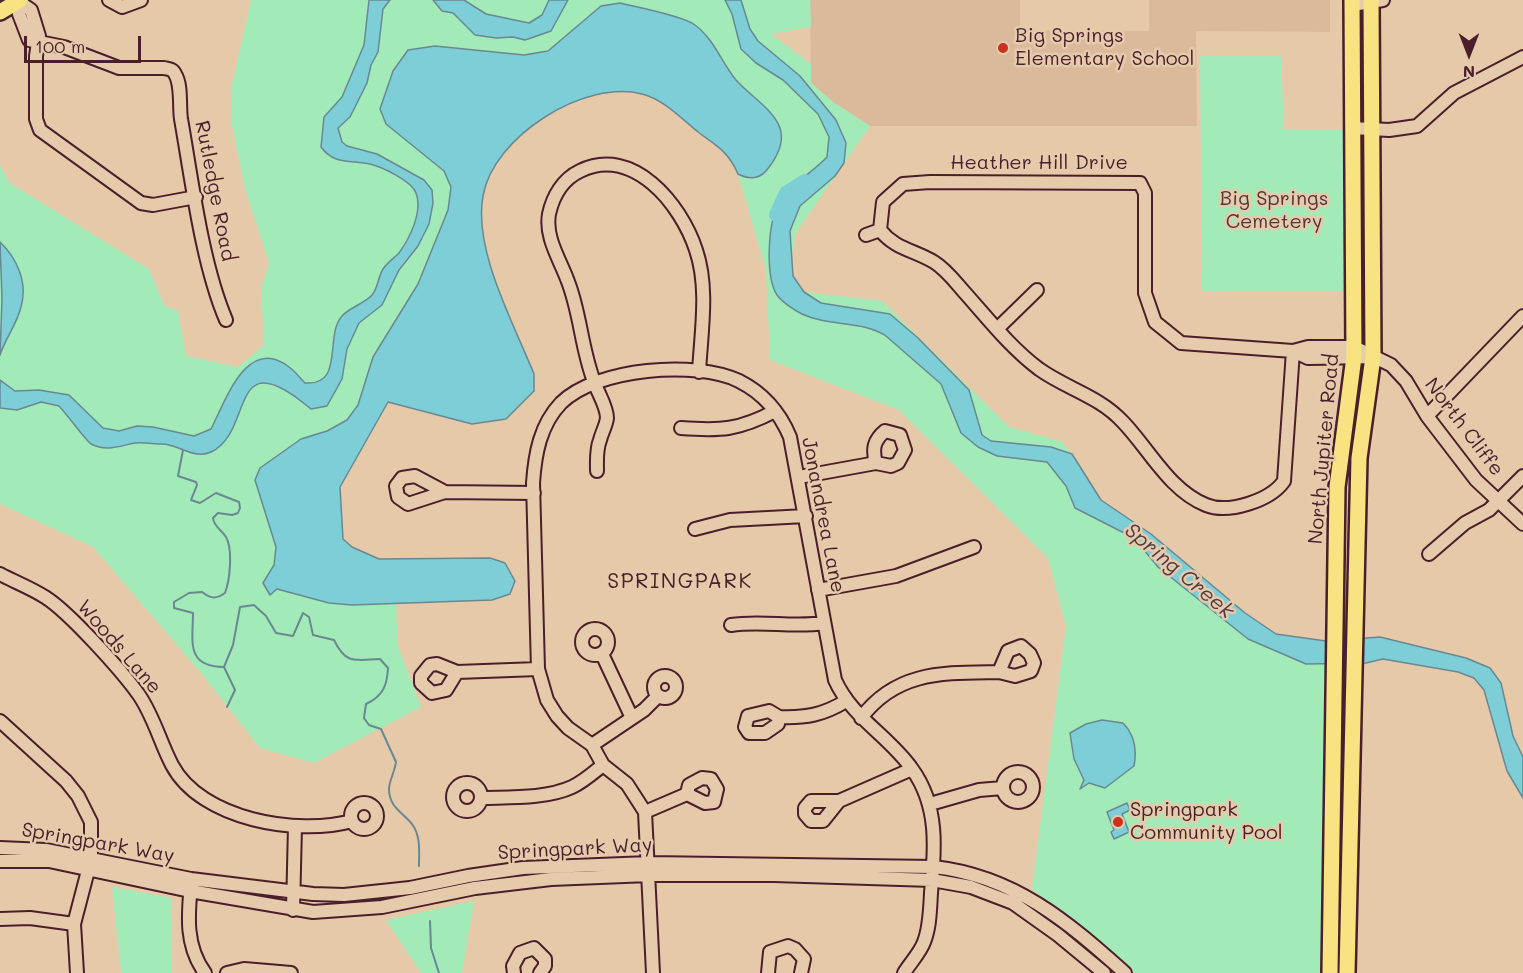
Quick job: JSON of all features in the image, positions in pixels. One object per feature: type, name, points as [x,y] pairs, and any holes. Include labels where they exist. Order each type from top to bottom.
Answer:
[{"type":"main road","points":[[0,12],[19,0]]},
{"type":"main road","name":"North Jupiter Road","points":[[1347,973],[1359,458],[1373,357],[1371,129],[1375,1]]},
{"type":"main road","name":"North Jupiter Road","points":[[1330,973],[1334,615],[1338,487],[1354,352],[1352,2]]},
{"type":"main road","points":[[1332,868],[1348,869]]},
{"type":"street","points":[[19,0],[31,10],[39,36],[36,119],[40,130],[141,203],[153,205],[196,197]]},
{"type":"street","points":[[109,0],[122,6],[141,0]]},
{"type":"street","points":[[1352,2],[1375,1]]},
{"type":"street","name":"Rutledge Road","points":[[37,43],[64,47],[119,68],[171,69],[176,75],[180,116],[196,197],[217,298],[226,320]]},
{"type":"street","points":[[1352,128],[1405,129],[1417,126],[1454,93],[1523,57]]},
{"type":"street","points":[[597,471],[596,455],[607,417],[583,348],[575,300],[551,241],[548,223],[554,198],[565,182],[575,173],[597,165],[626,167],[649,181],[664,195],[688,231],[697,251],[702,278],[699,372]]},
{"type":"street","name":"Heather Hill Drive","points":[[880,230],[883,202],[903,184],[930,182],[1140,183],[1145,193],[1145,294],[1148,308],[1163,331],[1186,344],[1293,351],[1308,347],[1354,352]]},
{"type":"street","points":[[866,235],[880,230],[890,242],[933,261],[1037,368],[1104,404],[1122,420],[1172,481],[1196,500],[1213,508],[1236,507],[1272,493],[1284,481],[1293,351]]},
{"type":"street","points":[[997,329],[1036,291]]},
{"type":"street","points":[[1427,416],[1523,316]]},
{"type":"street","points":[[1354,352],[1373,357]]},
{"type":"street","name":"North Cliffe","points":[[1373,357],[1391,365],[1399,372],[1427,416],[1476,480],[1523,524]]},
{"type":"street","name":"Jonandrea Lane","points":[[653,973],[645,812],[627,784],[603,765],[591,745],[568,728],[557,716],[547,700],[538,669],[534,493],[536,455],[546,423],[561,403],[594,382],[605,377],[634,372],[699,372],[740,381],[762,397],[775,411],[790,437],[800,477],[831,668],[846,701],[912,769],[925,789],[930,804],[934,825],[934,867],[929,924],[924,943],[904,973]]},
{"type":"street","points":[[681,428],[727,430],[742,427],[775,411]]},
{"type":"street","points":[[800,477],[876,463]]},
{"type":"street","points":[[1429,554],[1466,523],[1489,510],[1523,476]]},
{"type":"street","points":[[445,492],[534,493]]},
{"type":"street","points":[[694,529],[730,520],[806,516]]},
{"type":"street","points":[[818,590],[889,578],[974,547]]},
{"type":"street","name":"Woods Lane","points":[[0,574],[55,604],[99,648],[138,694],[159,733],[172,765],[183,781],[200,795],[216,806],[241,816],[296,826],[333,826],[352,821]]},
{"type":"street","points":[[731,625],[750,622],[801,626],[824,622]]},
{"type":"street","points":[[602,654],[632,718]]},
{"type":"street","points":[[457,672],[538,669]]},
{"type":"street","points":[[861,718],[892,689],[925,675],[999,672]]},
{"type":"street","points":[[591,745],[632,718],[658,696]]},
{"type":"street","points":[[779,717],[817,716],[846,701]]},
{"type":"street","points":[[0,721],[52,767],[78,796],[91,822],[90,865],[74,924],[77,973]]},
{"type":"street","points":[[481,798],[561,791],[587,778],[603,765]]},
{"type":"street","points":[[839,801],[912,769]]},
{"type":"street","points":[[930,804],[973,791],[1003,788]]},
{"type":"street","points":[[645,812],[687,794]]},
{"type":"street","points":[[293,910],[296,826]]},
{"type":"street","name":"Springpark Way","points":[[0,848],[31,847],[90,865]]},
{"type":"street","name":"Springpark Way","points":[[0,861],[40,860],[90,865],[191,885],[293,910],[351,911],[509,883],[649,869],[932,880],[971,887],[1013,903],[1058,935],[1096,970]]},
{"type":"street","name":"Springpark Way","points":[[191,885],[344,895],[378,893],[523,868],[934,867],[974,873],[1015,889],[1048,910],[1125,973]]},
{"type":"street","points":[[191,885],[188,913],[190,939],[197,963],[205,973]]},
{"type":"street","points":[[0,919],[30,918],[74,924]]},
{"type":"street","points":[[768,973],[770,952],[788,946],[795,949],[804,959],[801,973]]},
{"type":"street","points":[[514,973],[513,966],[520,952],[534,948],[545,958],[545,966],[540,973]]},
{"type":"street","points":[[1096,970],[1104,954]]},
{"type":"street","points":[[227,973],[244,969],[291,973]]},
{"type":"shaded area","name":"Big Springs Elementary School","points":[[810,0],[1020,0],[1020,30],[1149,31],[1149,0],[1330,0],[1330,32],[1196,31],[1197,126],[870,126],[833,102],[811,83]]},
{"type":"green space","points":[[251,0],[810,0],[811,27],[771,34],[811,64],[811,83],[833,102],[870,126],[795,234],[791,263],[793,277],[804,292],[882,301],[1009,427],[1063,442],[1101,500],[1151,534],[1245,613],[1276,634],[1326,641],[1323,973],[1135,973],[1032,889],[1066,626],[1048,558],[899,410],[770,360],[766,270],[738,174],[747,179],[763,175],[774,162],[780,145],[769,112],[736,80],[708,36],[620,3],[601,6],[548,51],[524,55],[435,46],[380,109],[386,124],[444,171],[451,187],[448,210],[418,284],[387,333],[358,405],[347,420],[327,431],[301,439],[260,468],[255,480],[276,547],[274,565],[263,583],[271,594],[277,589],[335,602],[396,604],[398,646],[421,707],[314,763],[260,748],[201,673],[93,547],[0,504],[0,166],[10,183],[149,269],[164,305],[178,311],[186,356],[238,367],[264,345],[261,289],[269,263],[245,189],[231,121],[231,89]]},
{"type":"green space","name":"Big Springs Cemetery","points":[[1200,55],[1281,55],[1284,129],[1346,129],[1347,292],[1202,292]]},
{"type":"green space","points":[[112,887],[172,898],[171,973],[121,973]]},
{"type":"green space","points":[[474,901],[462,973],[421,973],[386,920]]},
{"type":"water","points":[[369,0],[390,0],[383,9],[378,52],[371,65],[367,83],[350,117],[338,128],[342,142],[347,146],[377,154],[424,180],[432,190],[433,203],[429,224],[418,246],[399,270],[382,305],[359,323],[347,349],[342,379],[327,406],[311,409],[284,390],[266,383],[254,386],[246,396],[233,427],[224,441],[205,454],[192,453],[162,444],[138,443],[102,448],[91,444],[59,406],[41,402],[17,410],[0,408],[0,380],[15,391],[39,390],[69,395],[103,428],[119,431],[137,426],[153,427],[194,436],[211,429],[240,376],[250,365],[261,359],[274,359],[289,367],[305,383],[317,382],[325,377],[330,368],[337,325],[345,313],[372,295],[383,269],[399,253],[407,240],[418,208],[416,193],[403,179],[370,164],[343,161],[331,157],[321,147],[324,117],[342,97],[364,45]]},
{"type":"water","points":[[433,0],[464,0],[486,14],[529,23],[542,15],[549,0],[568,0],[551,31],[525,40],[475,35],[453,13],[442,11]]},
{"type":"water","points":[[725,0],[741,0],[750,29],[758,41],[800,76],[836,120],[846,143],[844,163],[835,176],[800,206],[790,231],[793,276],[804,292],[821,303],[890,314],[918,338],[969,390],[982,435],[991,441],[1051,447],[1072,454],[1101,500],[1151,534],[1245,613],[1276,634],[1326,641],[1380,637],[1466,658],[1490,668],[1501,683],[1513,736],[1523,757],[1523,798],[1507,771],[1484,690],[1474,678],[1458,672],[1383,659],[1366,663],[1306,664],[1248,639],[1158,567],[1134,538],[1075,508],[1066,486],[1047,462],[997,456],[978,447],[961,433],[941,384],[886,336],[856,325],[812,318],[795,310],[779,298],[773,286],[769,263],[770,237],[775,214],[778,205],[788,191],[827,157],[829,137],[818,114],[783,80],[756,63],[741,49],[732,14]]},
{"type":"water","points":[[620,3],[681,18],[702,31],[736,80],[777,121],[781,140],[773,162],[763,174],[756,177],[749,178],[738,174],[726,154],[716,145],[665,105],[642,94],[619,92],[594,95],[569,104],[544,117],[522,134],[504,153],[490,174],[483,196],[482,217],[489,263],[506,310],[534,374],[534,391],[506,419],[472,424],[388,402],[340,487],[343,539],[352,547],[379,559],[490,558],[505,563],[515,581],[510,594],[492,600],[352,605],[329,603],[277,589],[270,595],[263,583],[274,565],[276,547],[255,480],[260,468],[301,439],[327,431],[347,420],[358,405],[373,357],[418,284],[448,210],[451,187],[444,171],[386,124],[380,109],[393,71],[408,50],[435,46],[524,55],[548,51],[601,6]]},
{"type":"water","points":[[0,242],[20,272],[23,298],[19,313],[0,355],[2,299]]},
{"type":"water","points":[[1102,720],[1123,723],[1127,728],[1134,743],[1134,766],[1105,788],[1089,783],[1080,789],[1084,780],[1074,759],[1070,733],[1086,724]]},
{"type":"water","name":"Springpark Community Pool","points":[[1127,803],[1130,810],[1122,814],[1129,832],[1114,839],[1111,832],[1114,830],[1107,812]]},
{"type":"waterway","name":"Spring Creek","points":[[776,215],[786,193],[805,181]]},
{"type":"waterway","points":[[183,450],[178,476],[196,482],[191,500],[200,503],[216,493],[239,502],[240,508],[238,513],[232,515],[218,513],[213,518],[216,526],[226,537],[230,549],[225,593],[218,597],[208,596],[202,592],[189,593],[174,602],[174,608],[193,613],[193,642],[197,657],[211,666],[224,667],[233,645],[240,607],[254,605],[266,616],[276,633],[293,636],[303,613],[309,617],[313,635],[334,640],[347,657],[358,660],[380,659],[388,668],[387,680],[380,694],[366,704],[364,718],[369,725],[381,729],[396,762],[389,786],[391,800],[415,829],[419,844],[419,866]]},
{"type":"waterway","points":[[224,667],[235,690],[227,707]]},
{"type":"waterway","points":[[430,921],[431,948],[439,973]]},
{"type":"place","name":"Big Springs Elementary School","points":[[1003,48]]},
{"type":"place","name":"Springpark Community Pool","points":[[1118,822]]},
{"type":"district","name":"SPRINGPARK","points":[[680,582]]}]
